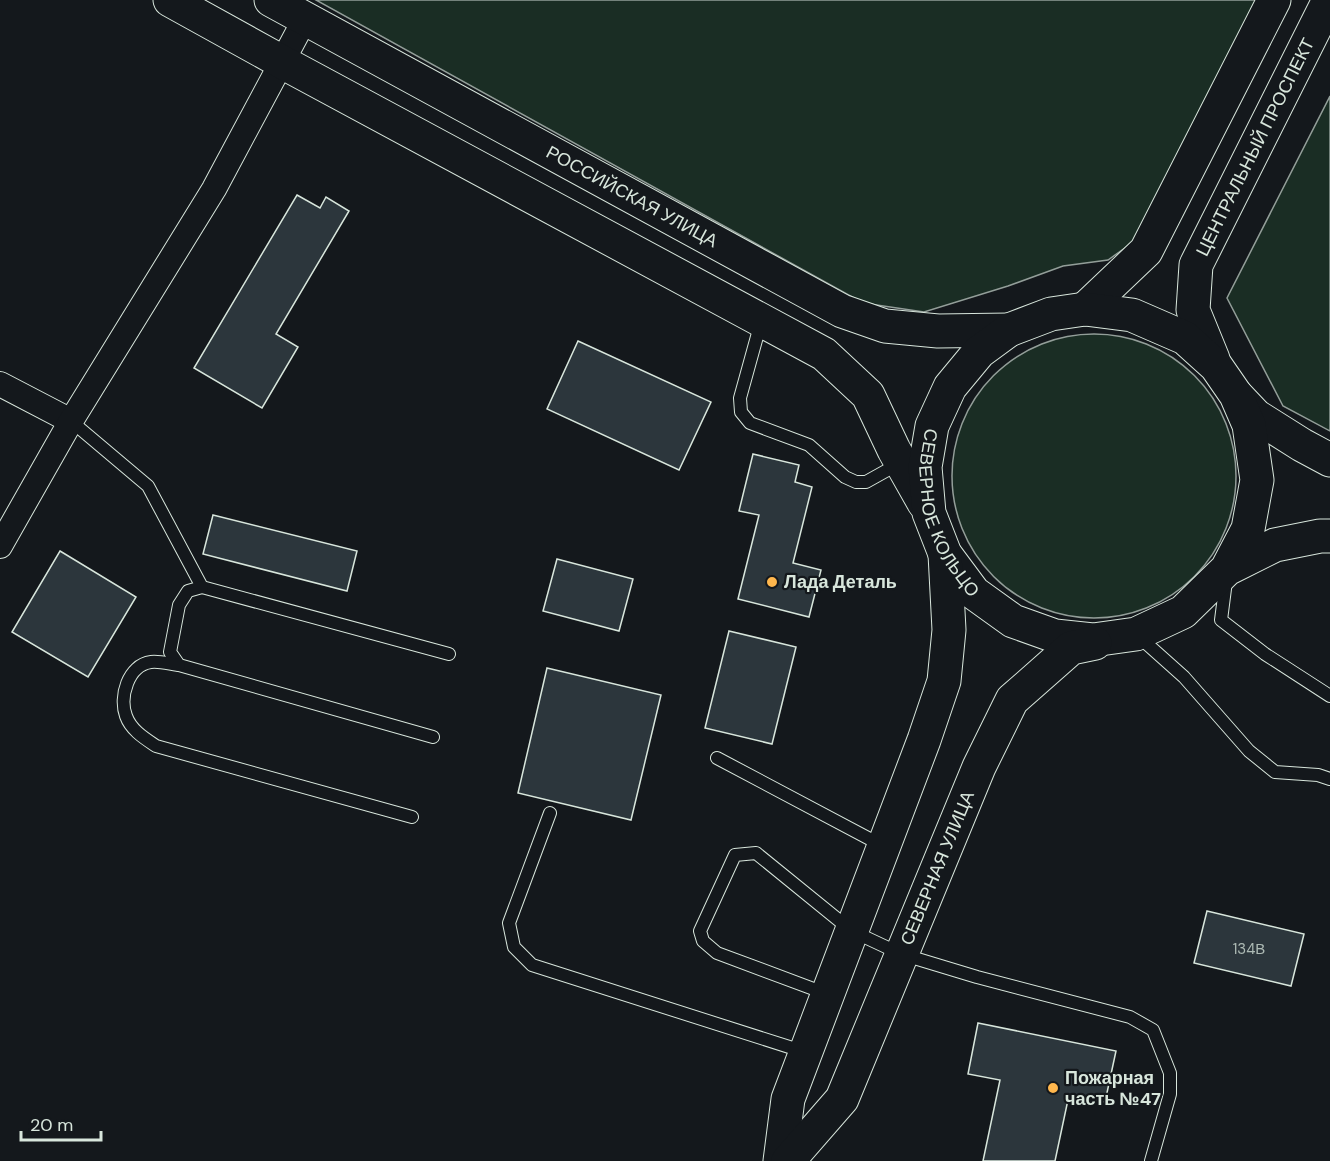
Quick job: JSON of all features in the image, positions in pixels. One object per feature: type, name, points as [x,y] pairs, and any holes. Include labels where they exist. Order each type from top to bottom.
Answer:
[{"type":"street","points":[[170,0],[824,354],[868,395],[929,513]]},
{"type":"street","name":"РОССИЙСКАЯ УЛИЦА","points":[[272,0],[842,311],[885,326],[938,331],[1009,330]]},
{"type":"street","points":[[1085,309],[1146,251],[1274,0]]},
{"type":"street","name":"ЦЕНТРАЛЬНЫЙ ПРОСПЕКТ","points":[[1216,366],[1193,310],[1196,265],[1329,0]]},
{"type":"street","points":[[0,546],[71,421],[214,189],[305,19]]},
{"type":"street","name":"СЕВЕРНОЕ КОЛЬЦО","points":[[1085,309],[1132,315],[1185,338],[1216,366],[1236,395],[1249,425],[1257,480],[1248,529],[1227,569],[1183,612],[1136,634],[1093,640],[1054,636],[1013,621],[974,593],[945,554],[929,513],[925,467],[932,426],[950,387],[979,352],[1009,330],[1051,314],[1085,309]]},
{"type":"street","points":[[0,384],[71,421]]},
{"type":"street","points":[[1236,395],[1256,416],[1330,460]]},
{"type":"street","points":[[1227,569],[1275,545],[1330,536]]},
{"type":"street","points":[[780,1161],[788,1099],[924,740],[944,681],[949,630],[945,554]]},
{"type":"street","name":"СЕВЕРНАЯ УЛИЦА","points":[[789,1161],[842,1099],[979,767],[1012,700],[1071,648],[1136,634]]},
{"type":"lane","points":[[761,321],[740,398],[741,412],[750,423],[809,445],[845,477],[856,482],[867,482],[902,463]]},
{"type":"lane","points":[[71,421],[148,486],[202,587]]},
{"type":"lane","points":[[1227,569],[1221,620],[1265,654],[1330,696]]},
{"type":"lane","points":[[179,665],[170,652],[179,605],[188,591],[202,587],[448,654]]},
{"type":"lane","points":[[1136,634],[1184,677],[1249,751],[1275,772],[1318,775],[1330,779]]},
{"type":"lane","points":[[412,817],[156,746],[141,736],[126,716],[124,705],[127,684],[130,675],[139,666],[151,662],[179,665],[434,737]]},
{"type":"lane","points":[[717,758],[884,846]]},
{"type":"lane","points":[[550,813],[509,923],[514,947],[532,965],[806,1052]]},
{"type":"lane","points":[[828,994],[717,953],[703,941],[700,931],[735,855],[756,852],[852,931],[901,954],[977,978],[1130,1017],[1153,1030],[1170,1073],[1170,1094],[1151,1161]]},
{"type":"green space","points":[[316,0],[1258,0],[1139,238],[1108,260],[1063,266],[924,312],[863,303]]},
{"type":"green space","points":[[1330,96],[1330,431],[1283,406],[1227,298]]},
{"type":"green space","points":[[1080,334],[1108,334],[1135,340],[1161,351],[1195,375],[1212,397],[1225,422],[1236,462],[1236,490],[1225,530],[1212,555],[1195,577],[1161,601],[1135,612],[1108,618],[1080,618],[1053,612],[1027,601],[993,577],[969,543],[958,517],[952,490],[952,462],[958,435],[969,409],[993,375],[1027,351],[1053,340]]},
{"type":"building","points":[[297,195],[320,208],[326,197],[349,211],[276,334],[298,347],[262,408],[194,368]]},
{"type":"building","points":[[578,341],[711,402],[679,470],[547,409]]},
{"type":"building","points":[[753,454],[799,465],[795,482],[812,487],[793,563],[821,570],[809,617],[738,599],[759,515],[739,511]]},
{"type":"building","points":[[213,515],[357,551],[347,591],[203,554]]},
{"type":"building","points":[[60,551],[136,597],[88,677],[12,632]]},
{"type":"building","points":[[557,559],[633,579],[619,631],[543,611]]},
{"type":"building","points":[[729,631],[796,647],[772,744],[705,728]]},
{"type":"building","points":[[547,668],[661,695],[631,820],[518,793]]},
{"type":"building","points":[[1207,911],[1304,934],[1291,986],[1194,963]]},
{"type":"building","name":"Пожарная часть №47","points":[[978,1023],[1116,1051],[1105,1102],[1069,1095],[1055,1161],[983,1161],[1000,1080],[968,1074]]},
{"type":"place","name":"Лада Деталь","points":[[772,582]]},
{"type":"place","name":"Пожарная часть №47","points":[[1053,1088]]}]
